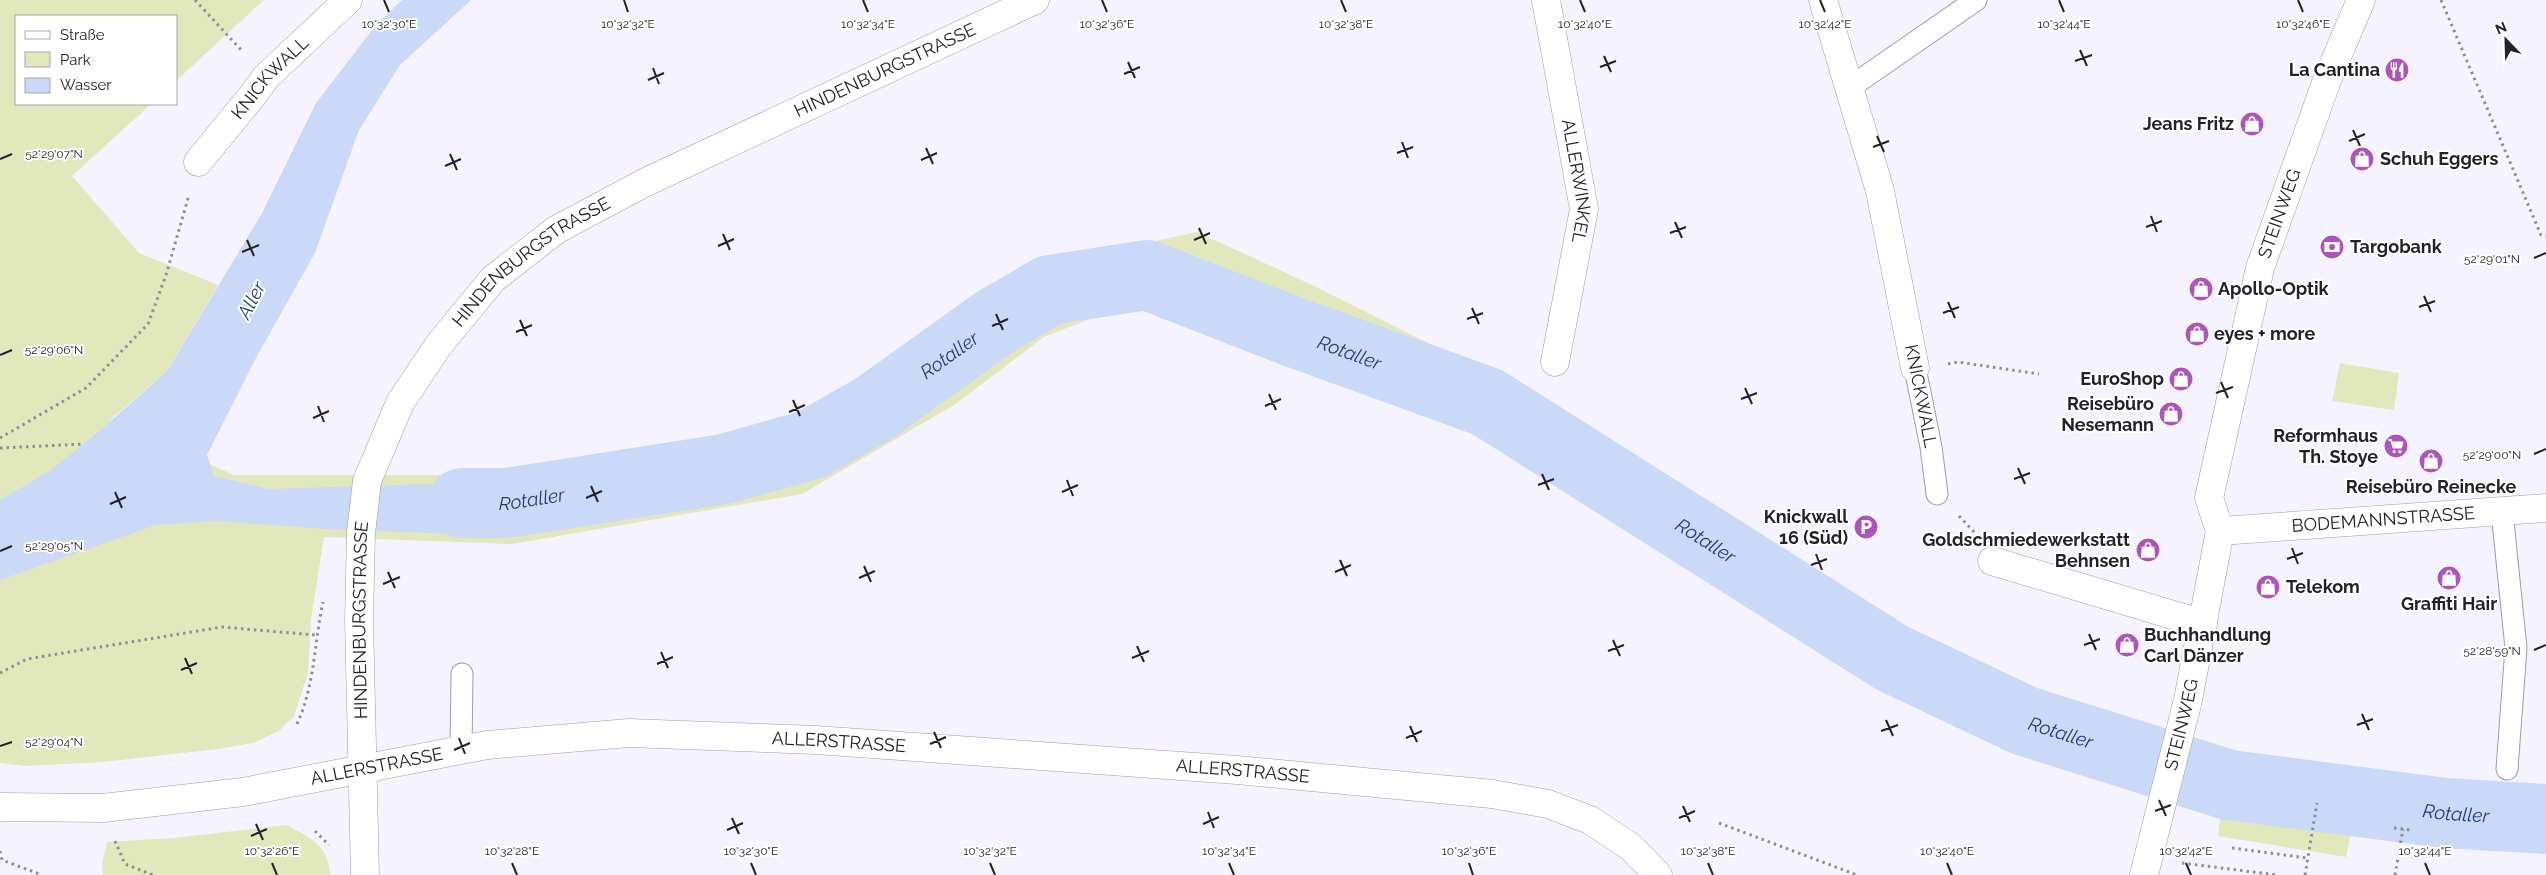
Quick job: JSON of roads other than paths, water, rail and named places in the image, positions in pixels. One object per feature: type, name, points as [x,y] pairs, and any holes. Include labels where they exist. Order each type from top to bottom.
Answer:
[{"type":"street","name":"KNICKWALL","points":[[198,162],[253,96],[266,77],[348,0]]},
{"type":"street","name":"HINDENBURGSTRASSE","points":[[365,875],[359,620],[361,533],[367,481],[400,403],[438,346],[493,279],[556,230],[644,183],[1035,0]]},
{"type":"street","name":"ALLERWINKEL","points":[[1546,0],[1584,208],[1555,362]]},
{"type":"street","name":"KNICKWALL","points":[[1823,0],[1880,191],[1915,368]]},
{"type":"street","name":"STEINWEG","points":[[2147,864],[2188,700],[2203,624],[2220,531],[2209,498],[2260,268],[2327,80],[2361,0]]},
{"type":"street","name":"BODEMANNSTRASSE","points":[[2220,531],[2546,508]]},
{"type":"street","points":[[1992,562],[2203,624]]},
{"type":"street","name":"ALLERSTRASSE","points":[[0,807],[103,808],[243,792],[461,749],[629,733],[816,740],[1237,770],[1492,794],[1548,804],[1590,820],[1631,847],[1658,875]]},
{"type":"lane","points":[[1849,88],[1976,0]]},
{"type":"lane","name":"KNICKWALL","points":[[1915,368],[1931,447],[1938,494]]},
{"type":"lane","points":[[2502,512],[2516,648],[2507,769]]},
{"type":"lane","points":[[461,749],[462,674]]},
{"type":"water","name":"Aller","points":[[402,0],[471,0],[400,65],[359,130],[315,253],[257,356],[207,455],[214,476],[268,489],[460,483],[551,470],[564,521],[480,535],[325,529],[217,521],[156,525],[0,580],[0,500],[48,472],[96,434],[167,371],[261,215],[316,103],[376,25]]},
{"type":"waterway","name":"Rotaller","points":[[462,503],[507,503],[724,469],[810,445],[875,408],[995,322],[1050,290],[1147,275],[1291,331],[1487,402],[1892,658],[2025,721],[2229,785],[2445,813],[2546,819]]},
{"type":"place","name":"La Cantina","points":[[2397,70]]},
{"type":"place","name":"Jeans Fritz","points":[[2252,124]]},
{"type":"place","name":"Schuh Eggers","points":[[2362,159]]},
{"type":"place","name":"Targobank","points":[[2332,247]]},
{"type":"place","name":"Apollo-Optik","points":[[2201,289]]},
{"type":"place","name":"eyes + more","points":[[2197,334]]},
{"type":"place","name":"EuroShop","points":[[2181,379]]},
{"type":"place","name":"Reisebüro Nesemann","points":[[2171,414]]},
{"type":"place","name":"Reformhaus Th. Stoye","points":[[2396,446]]},
{"type":"place","name":"Reisebüro Reinecke","points":[[2431,461]]},
{"type":"place","name":"Knickwall 16 (Süd)","points":[[1866,527]]},
{"type":"place","name":"Goldschmiedewerkstatt Behnsen","points":[[2148,550]]},
{"type":"place","name":"Graffiti Hair","points":[[2449,578]]},
{"type":"place","name":"Telekom","points":[[2268,587]]},
{"type":"place","name":"Buchhandlung Carl Dänzer","points":[[2127,645]]}]
